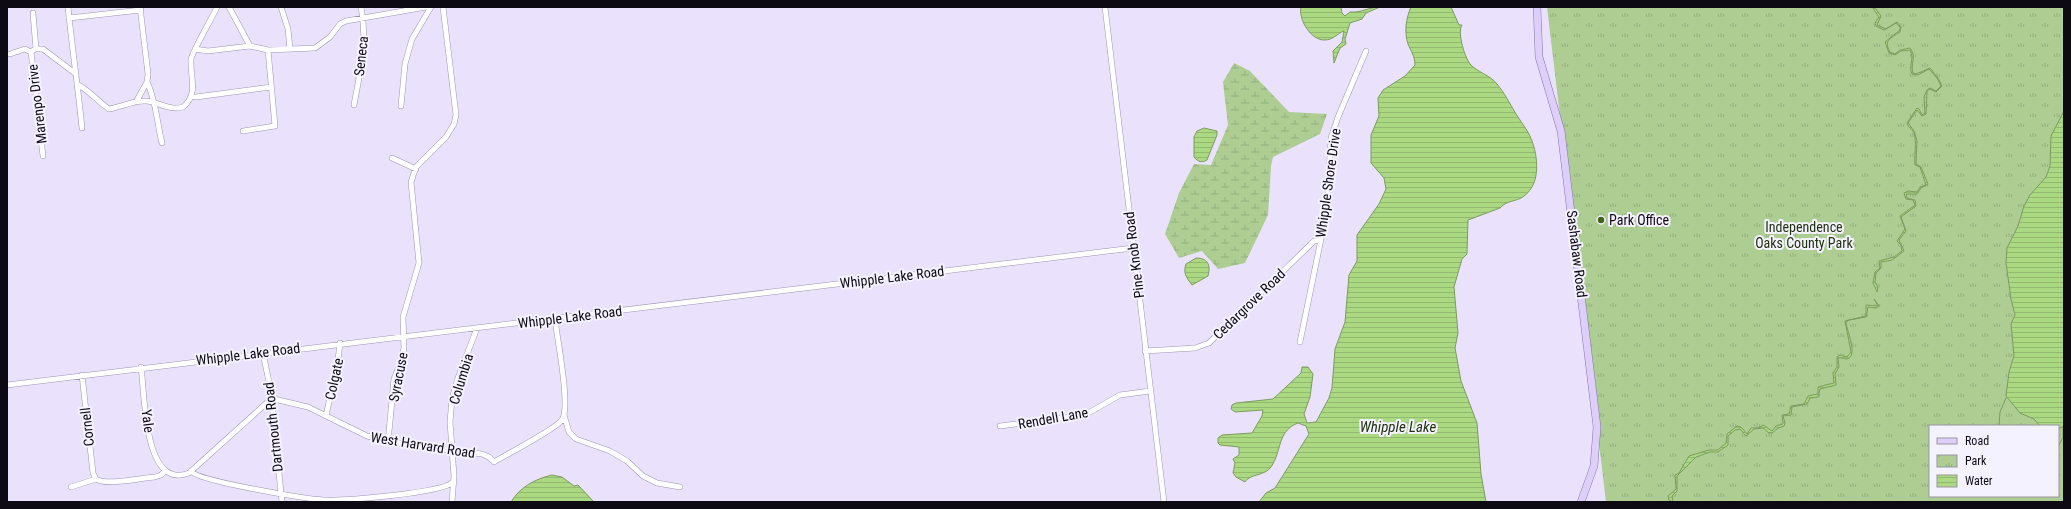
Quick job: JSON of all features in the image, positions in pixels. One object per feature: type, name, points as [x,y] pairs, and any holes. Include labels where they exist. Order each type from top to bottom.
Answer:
[{"type":"main road","name":"Sashabaw Road","points":[[1537,7],[1539,57],[1561,131],[1596,427],[1594,466],[1581,502]]},
{"type":"street","points":[[68,7],[82,128]]},
{"type":"street","points":[[78,85],[82,86],[93,97],[109,109],[120,108],[136,102],[155,102],[170,108],[179,108],[187,104],[193,87],[190,60],[218,7]]},
{"type":"street","points":[[229,7],[250,46]]},
{"type":"street","points":[[281,7],[288,29],[290,49]]},
{"type":"street","name":"Seneca","points":[[354,105],[364,44],[361,7]]},
{"type":"street","points":[[195,49],[208,51],[250,46],[268,50],[315,48],[340,24],[346,21],[403,9],[426,7]]},
{"type":"street","points":[[401,106],[405,64],[412,39],[431,7]]},
{"type":"street","points":[[392,158],[416,169],[446,137],[456,115],[443,7]]},
{"type":"street","name":"Pine Knob Road","points":[[1105,7],[1164,502]]},
{"type":"street","points":[[69,18],[141,8],[148,74],[147,82],[136,102]]},
{"type":"street","name":"Marenpo Drive","points":[[33,13],[34,50],[43,156]]},
{"type":"street","points":[[10,54],[25,49],[43,49],[76,74]]},
{"type":"street","points":[[243,131],[275,126],[268,50]]},
{"type":"street","name":"Whipple Shore Drive","points":[[1300,342],[1327,208],[1331,138],[1338,117],[1366,51]]},
{"type":"street","points":[[147,82],[155,102],[154,110],[162,143]]},
{"type":"street","points":[[191,96],[196,97],[271,87]]},
{"type":"street","name":"Syracuse","points":[[388,442],[394,379],[403,356],[403,317],[419,263],[411,188],[416,169]]},
{"type":"street","name":"Cedargrove Road","points":[[1145,351],[1195,348],[1209,343],[1308,246],[1314,241],[1320,240]]},
{"type":"street","name":"Whipple Lake Road","points":[[7,384],[1133,248]]},
{"type":"street","points":[[555,319],[564,387],[564,415],[569,432],[576,439],[610,451],[627,461],[643,476],[657,483],[680,487]]},
{"type":"street","name":"Columbia","points":[[452,502],[453,482],[450,422],[452,399],[458,378],[477,328]]},
{"type":"street","name":"Colgate","points":[[326,415],[338,368],[340,343]]},
{"type":"street","name":"Dartmouth Road","points":[[264,353],[271,399],[282,502]]},
{"type":"street","name":"Yale","points":[[141,367],[152,450],[162,469],[165,471]]},
{"type":"street","name":"Cornell","points":[[82,375],[93,474],[96,479]]},
{"type":"street","name":"Rendell Lane","points":[[1000,426],[1085,415],[1114,398],[1150,391]]},
{"type":"street","points":[[71,487],[96,479],[111,481],[155,477],[161,475],[165,471],[171,474],[181,475],[191,471],[271,399]]},
{"type":"street","name":"West Harvard Road","points":[[271,399],[296,403],[326,415],[359,433],[388,442],[482,454],[489,456],[494,462],[553,428],[560,423],[564,415]]},
{"type":"street","points":[[191,471],[195,476],[217,482],[319,500],[364,498],[426,491],[450,486],[453,482]]},
{"type":"green space","name":"Independence Oaks County Park","points":[[1547,7],[2064,7],[2064,502],[1606,502]]},
{"type":"green space","points":[[1234,63],[1250,71],[1289,112],[1327,114],[1320,134],[1273,157],[1271,166],[1268,215],[1245,263],[1218,269],[1202,251],[1179,258],[1165,234],[1179,193],[1194,164],[1211,165],[1228,125],[1223,82]]},
{"type":"water","points":[[1301,7],[1341,7],[1342,13],[1345,16],[1350,12],[1358,12],[1380,7],[1366,13],[1362,19],[1350,23],[1345,39],[1346,44],[1340,48],[1334,63],[1333,51],[1342,42],[1344,31],[1328,40],[1315,37],[1310,33],[1304,23]]},
{"type":"water","name":"Whipple Lake","points":[[1411,7],[1451,7],[1459,25],[1462,25],[1460,32],[1461,38],[1470,64],[1491,78],[1497,84],[1525,127],[1535,150],[1537,166],[1535,181],[1528,193],[1520,199],[1508,203],[1500,208],[1468,220],[1467,254],[1462,259],[1454,287],[1458,333],[1455,348],[1461,381],[1477,423],[1481,474],[1486,502],[1259,502],[1266,493],[1275,488],[1309,434],[1306,426],[1298,423],[1286,431],[1271,467],[1265,472],[1247,479],[1245,482],[1236,477],[1233,473],[1235,463],[1233,459],[1239,455],[1239,447],[1220,445],[1218,443],[1218,438],[1222,435],[1252,433],[1262,416],[1263,410],[1235,412],[1231,409],[1232,405],[1236,403],[1273,399],[1301,373],[1302,367],[1308,367],[1313,374],[1310,397],[1304,414],[1307,423],[1316,422],[1329,398],[1332,388],[1335,349],[1345,322],[1349,275],[1357,261],[1357,235],[1379,204],[1386,189],[1384,178],[1371,163],[1371,135],[1379,116],[1378,98],[1383,90],[1405,76],[1415,65],[1414,57],[1406,35],[1407,20]]},
{"type":"water","points":[[1872,7],[1876,9],[1881,16],[1877,25],[1886,29],[1884,30],[1876,26],[1875,23],[1879,17]]},
{"type":"water","points":[[1897,22],[1901,27],[1900,32],[1888,42],[1887,45],[1890,52],[1895,54],[1900,50],[1910,48],[1913,54],[1913,73],[1916,74],[1930,68],[1938,78],[1942,86],[1936,92],[1930,89],[1927,91],[1926,114],[1922,116],[1917,110],[1908,123],[1914,131],[1917,141],[1916,164],[1921,167],[1928,184],[1921,188],[1917,194],[1906,194],[1907,198],[1915,200],[1916,206],[1901,217],[1906,231],[1899,240],[1904,251],[1892,260],[1881,262],[1881,268],[1876,273],[1875,282],[1878,287],[1877,292],[1873,283],[1875,272],[1880,268],[1879,261],[1894,257],[1902,251],[1901,245],[1897,241],[1905,229],[1900,216],[1915,205],[1913,200],[1906,199],[1904,193],[1908,191],[1917,192],[1920,187],[1926,185],[1920,167],[1915,165],[1915,137],[1913,131],[1907,123],[1917,108],[1922,115],[1925,113],[1924,97],[1927,90],[1930,88],[1936,91],[1941,86],[1937,78],[1929,69],[1918,75],[1912,74],[1911,68],[1912,56],[1910,50],[1901,51],[1895,55],[1889,53],[1885,42],[1900,30],[1900,27],[1896,23],[1889,27]]},
{"type":"water","points":[[2064,111],[2064,426],[2059,428],[2059,425],[2039,425],[2034,419],[2020,413],[2006,396],[2009,372],[2014,356],[2011,324],[2015,315],[2011,299],[2006,263],[2007,248],[2018,226],[2024,206],[2030,195],[2046,177],[2050,166],[2051,136]]},
{"type":"water","points":[[1204,128],[1217,131],[1217,135],[1207,160],[1202,162],[1194,157],[1194,137],[1197,131]]},
{"type":"water","points":[[1196,258],[1203,259],[1208,263],[1209,272],[1208,276],[1192,285],[1186,275],[1185,267],[1186,264]]},
{"type":"water","points":[[1874,299],[1879,306],[1876,308],[1868,307],[1866,317],[1850,320],[1866,316],[1866,305],[1878,306]]},
{"type":"water","points":[[1849,320],[1846,322],[1852,353],[1847,359],[1838,358],[1839,367],[1835,374],[1836,385],[1820,389],[1818,397],[1810,398],[1807,404],[1792,407],[1791,415],[1783,416],[1785,423],[1784,426],[1778,428],[1772,433],[1769,433],[1763,428],[1754,429],[1746,436],[1740,429],[1735,430],[1728,436],[1728,445],[1718,452],[1710,452],[1696,457],[1677,476],[1677,491],[1672,496],[1673,502],[1669,500],[1668,496],[1676,489],[1675,475],[1679,473],[1689,456],[1709,450],[1718,450],[1726,443],[1727,434],[1737,426],[1741,427],[1747,434],[1751,428],[1758,428],[1763,425],[1772,431],[1776,426],[1783,424],[1782,415],[1789,414],[1791,406],[1804,404],[1808,396],[1818,394],[1818,387],[1834,383],[1833,373],[1837,367],[1837,357],[1840,355],[1847,357],[1851,352],[1845,321]]},
{"type":"water","points":[[552,475],[562,477],[574,486],[578,485],[594,502],[511,502],[528,484]]},
{"type":"waterway","points":[[1999,425],[2000,412],[2006,398]]},
{"type":"waterway","points":[[2059,445],[2063,437],[2063,427]]},
{"type":"place","name":"Park Office","points":[[1601,220]]}]
